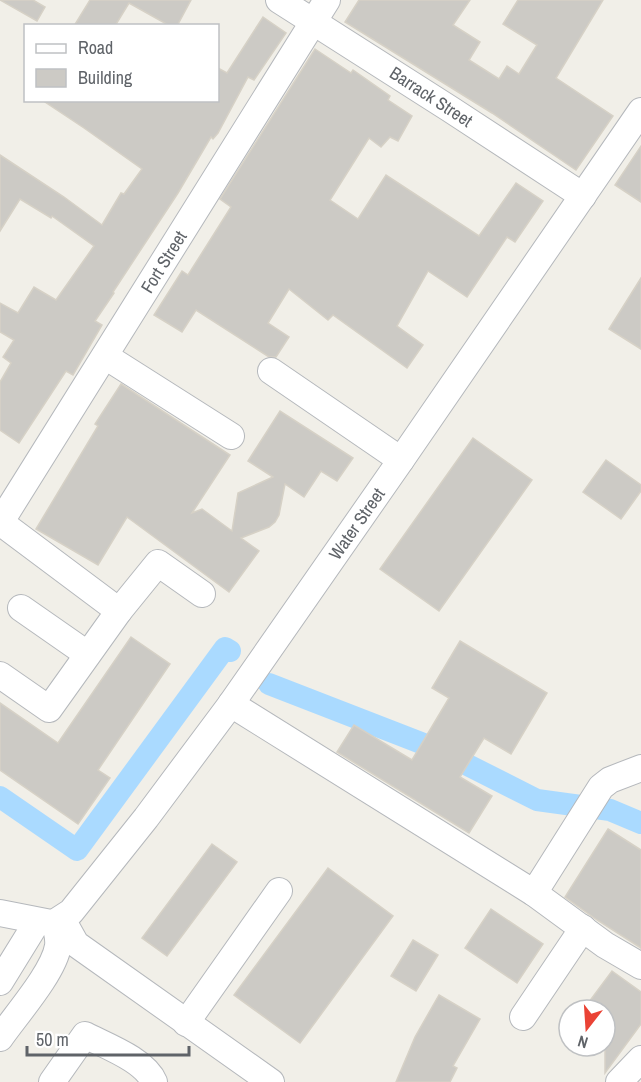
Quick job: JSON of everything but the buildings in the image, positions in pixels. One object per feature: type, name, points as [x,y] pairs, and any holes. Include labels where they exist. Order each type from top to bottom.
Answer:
[{"type":"street","name":"Barrack Street","points":[[279,0],[583,196]]},
{"type":"street","name":"Fort Street","points":[[0,523],[327,0]]},
{"type":"street","name":"Water Street","points":[[0,982],[51,921],[70,912],[139,826],[231,704],[641,111]]},
{"type":"street","points":[[105,356],[231,436]]},
{"type":"street","points":[[271,371],[401,460]]},
{"type":"street","points":[[0,523],[119,611]]},
{"type":"street","points":[[0,675],[49,709],[119,611],[158,563],[202,594]]},
{"type":"street","points":[[21,608],[87,654]]},
{"type":"street","points":[[231,704],[534,893],[641,966]]},
{"type":"street","points":[[534,893],[601,786],[641,768]]},
{"type":"street","points":[[186,1023],[279,891]]},
{"type":"street","points":[[0,913],[51,921],[75,944],[271,1082]]},
{"type":"street","points":[[0,1038],[54,959],[58,935],[51,921]]},
{"type":"street","points":[[523,1017],[583,928]]},
{"type":"street","points":[[52,1082],[85,1035],[131,1058],[152,1077],[154,1082]]},
{"type":"street","points":[[619,1082],[641,1059]]},
{"type":"waterway","points":[[0,797],[77,850],[225,648],[230,651]]},
{"type":"waterway","points":[[269,684],[434,748],[537,800],[610,810],[641,823]]}]
